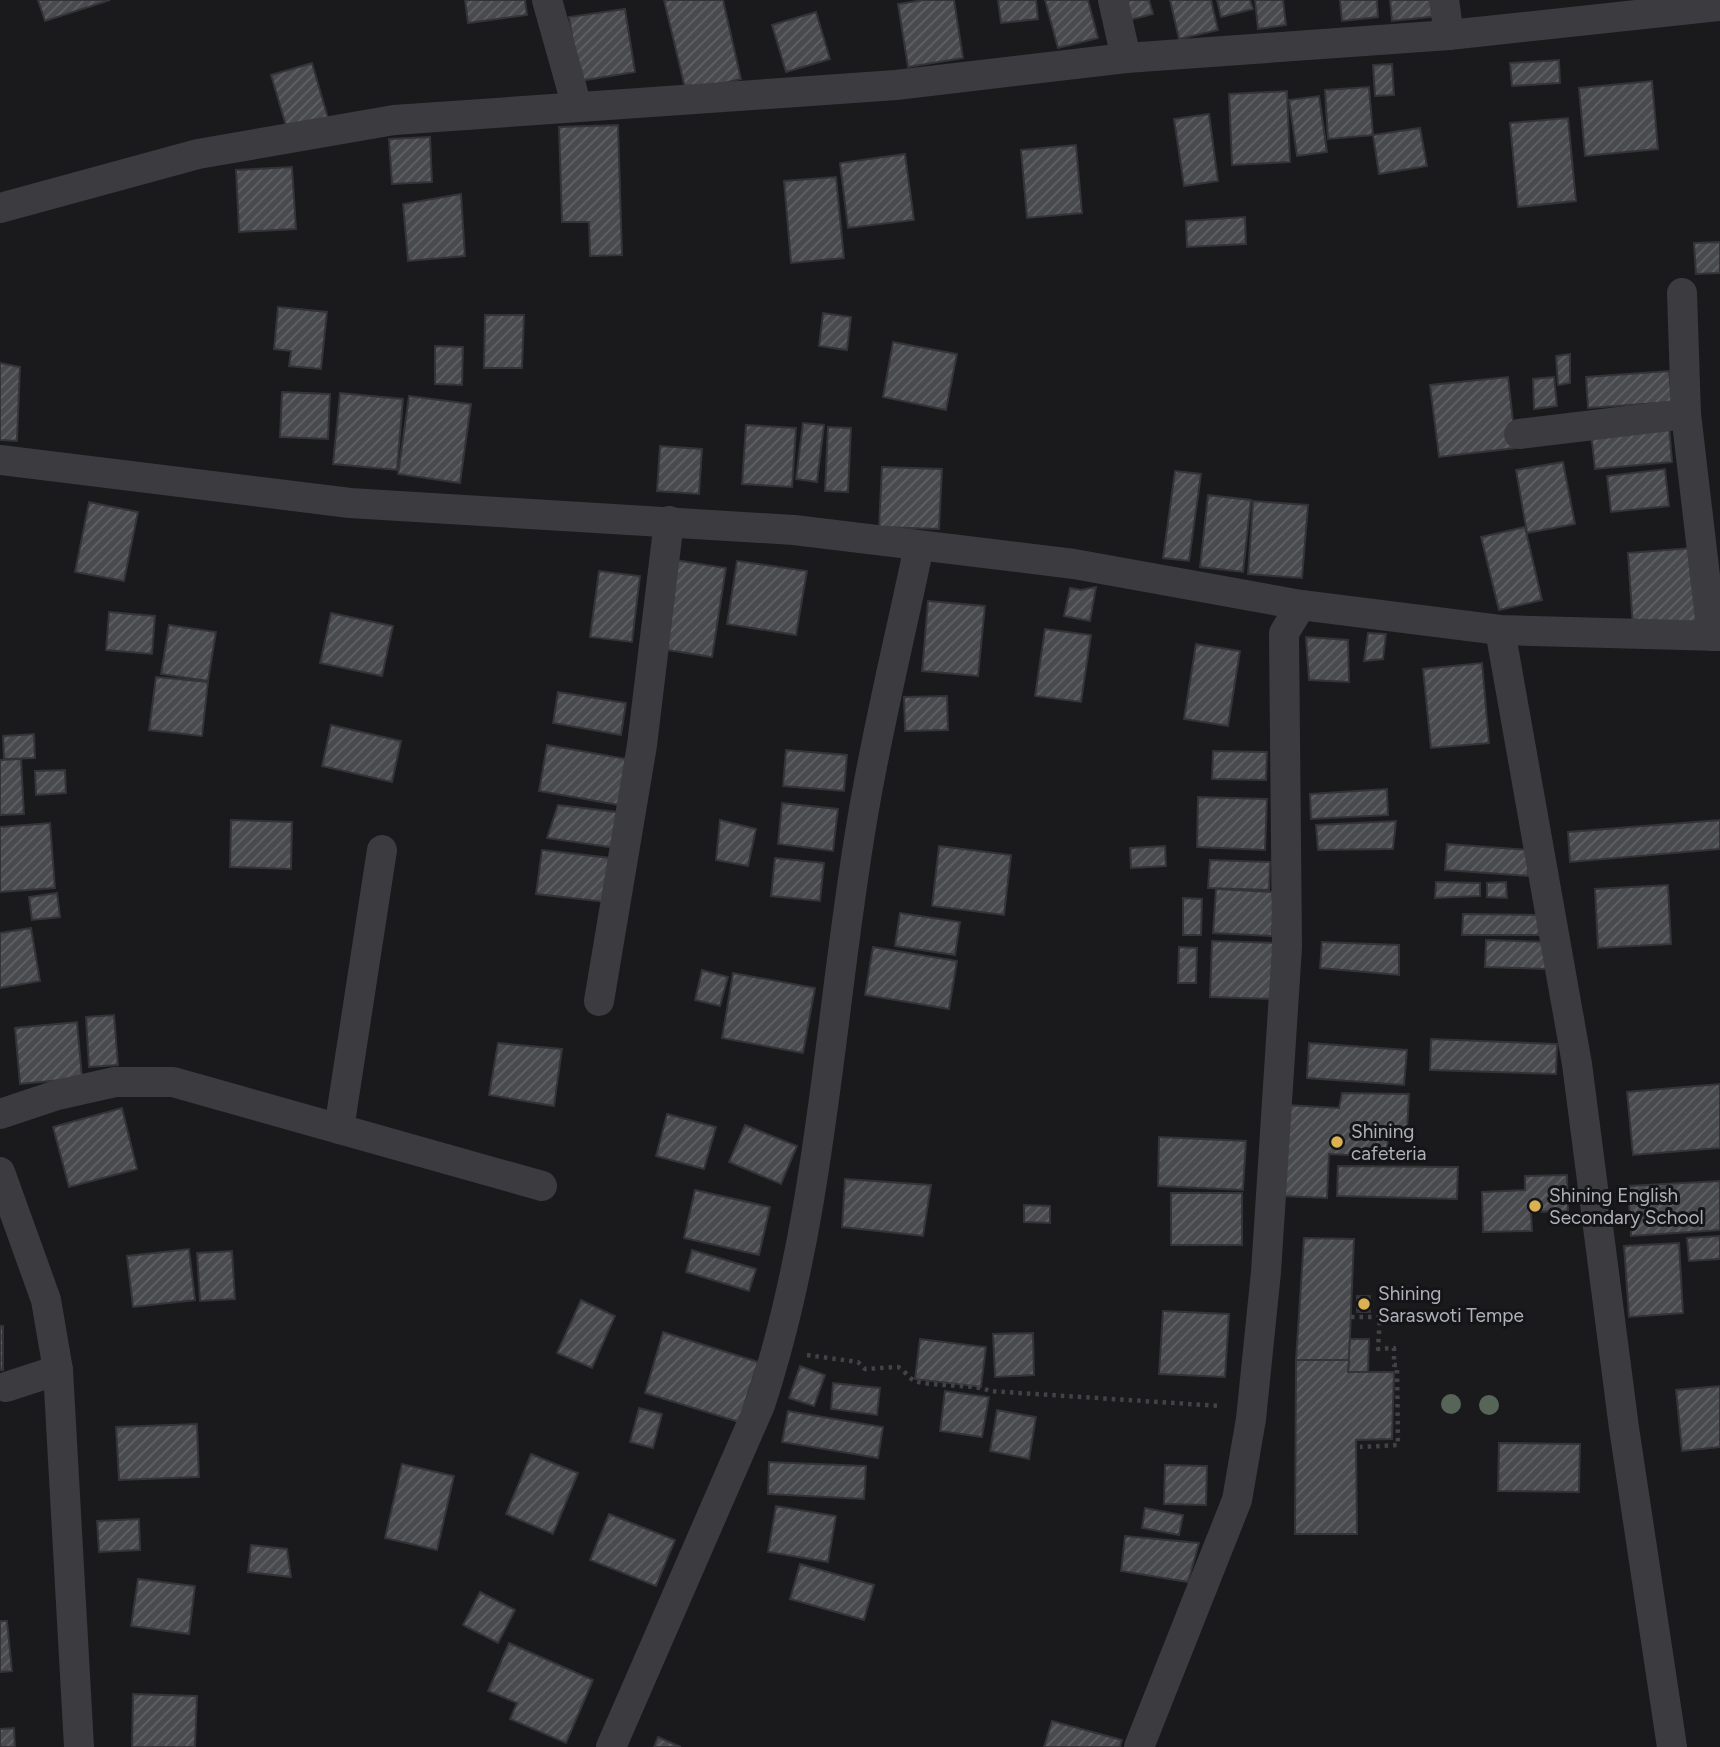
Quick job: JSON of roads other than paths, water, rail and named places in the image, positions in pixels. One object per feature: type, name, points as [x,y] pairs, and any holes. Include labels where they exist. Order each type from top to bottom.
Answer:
[{"type":"street","points":[[547,0],[577,107]]},
{"type":"street","points":[[1113,0],[1126,58]]},
{"type":"street","points":[[1444,0],[1449,34]]},
{"type":"street","points":[[0,208],[198,155],[309,132],[394,120],[896,85],[1126,58],[1449,34],[1720,6]]},
{"type":"street","points":[[0,460],[350,503],[794,530],[1074,564],[1301,605],[1500,630],[1716,636],[1686,414],[1682,293]]},
{"type":"street","points":[[1519,434],[1686,414]]},
{"type":"street","points":[[599,1000],[642,745],[669,521]]},
{"type":"street","points":[[611,1747],[760,1405],[778,1349],[830,1067],[862,821],[919,547]]},
{"type":"street","points":[[1139,1747],[1237,1500],[1253,1407],[1266,1272],[1287,947],[1283,633],[1301,605]]},
{"type":"street","points":[[1500,630],[1577,1064],[1624,1427],[1672,1747]]},
{"type":"street","points":[[339,1129],[382,850]]},
{"type":"street","points":[[0,1114],[57,1095],[115,1082],[173,1082],[542,1186]]},
{"type":"street","points":[[0,1172],[46,1300],[58,1370],[79,1747]]},
{"type":"street","points":[[6,1387],[58,1370]]},
{"type":"place","name":"Shining cafeteria","points":[[1337,1142]]},
{"type":"place","name":"Shining English Secondary School","points":[[1535,1206]]},
{"type":"place","name":"Shining Saraswoti Tempe","points":[[1364,1304]]}]
